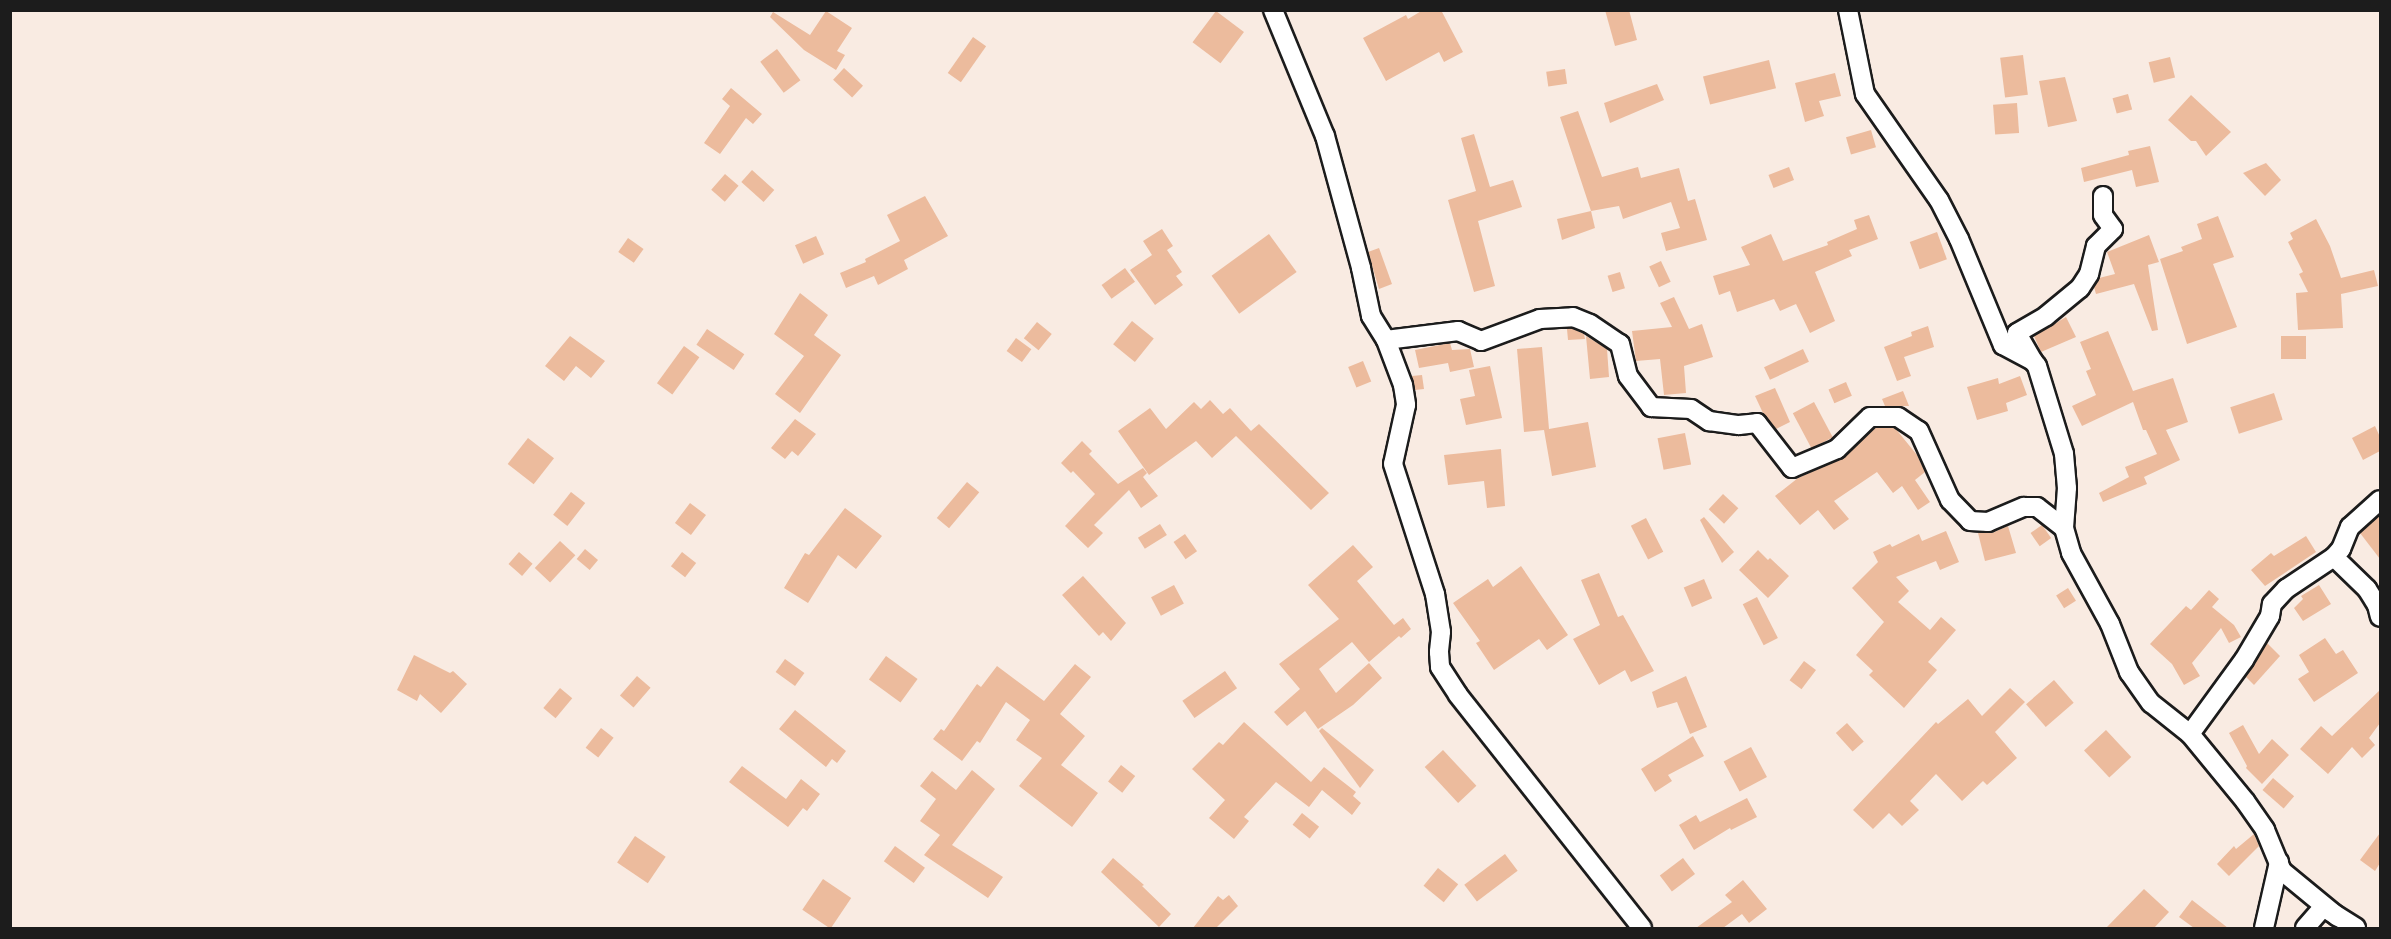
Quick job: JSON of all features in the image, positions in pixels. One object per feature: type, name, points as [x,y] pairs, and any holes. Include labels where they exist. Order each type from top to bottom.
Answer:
[{"type":"street","points":[[1273,10],[1325,136],[1361,268],[1371,316],[1386,340],[1403,385],[1406,405],[1394,464],[1435,594],[1441,632],[1440,667],[1458,695],[1642,928]]},
{"type":"street","points":[[1848,10],[1865,94],[1939,200],[1959,239],[2002,345],[2033,361]]},
{"type":"street","points":[[2103,196],[2103,215],[2113,229],[2096,246],[2089,274],[2080,288],[2046,316],[2017,333],[2033,361],[2064,454],[2067,488],[2064,528],[2071,554],[2110,624],[2139,688],[2151,703],[2190,734],[2245,801],[2265,830],[2282,871],[2338,917]]},
{"type":"street","points":[[1386,340],[1458,331],[1481,341],[1540,319],[1573,317],[1590,324],[1620,344],[1628,376],[1651,407],[1691,409],[1709,421],[1739,425],[1757,423],[1792,468],[1837,449],[1870,417],[1898,417],[1919,431],[1950,500],[1970,521],[1988,522],[2024,507],[2037,507],[2064,528]]},
{"type":"street","points":[[2190,734],[2244,660],[2270,616],[2272,604],[2286,589],[2334,557],[2341,549],[2350,527],[2380,500]]},
{"type":"street","points":[[2334,557],[2367,590],[2377,605],[2380,617]]},
{"type":"street","points":[[2264,928],[2279,862]]},
{"type":"street","points":[[2306,928],[2323,907],[2356,928]]},
{"type":"building","points":[[1423,10],[1441,10],[1463,52],[1444,62],[1439,52],[1386,81],[1363,38],[1406,15],[1408,19]]},
{"type":"building","points":[[1605,10],[1629,10],[1637,40],[1615,46]]},
{"type":"building","points":[[826,11],[852,28],[837,51],[845,55],[836,70],[804,50],[770,17],[773,12],[810,35]]},
{"type":"building","points":[[1216,11],[1244,32],[1220,63],[1193,42]]},
{"type":"building","points":[[973,37],[986,46],[961,82],[948,73]]},
{"type":"building","points":[[777,49],[800,80],[784,93],[760,62]]},
{"type":"building","points":[[2023,55],[2028,95],[2005,98],[2000,58]]},
{"type":"building","points":[[2170,57],[2175,77],[2154,83],[2149,62]]},
{"type":"building","points":[[1769,60],[1776,88],[1710,105],[1703,76]]},
{"type":"building","points":[[844,68],[863,86],[852,97],[833,80]]},
{"type":"building","points":[[1565,69],[1567,84],[1548,86],[1546,72]]},
{"type":"building","points":[[1835,73],[1841,96],[1819,101],[1824,116],[1805,122],[1795,83]]},
{"type":"building","points":[[2065,77],[2077,121],[2048,127],[2039,81]]},
{"type":"building","points":[[1657,84],[1664,100],[1610,123],[1604,103]]},
{"type":"building","points":[[731,88],[762,114],[753,124],[746,118],[720,154],[704,143],[730,106],[722,99]]},
{"type":"building","points":[[2128,94],[2132,109],[2117,114],[2113,98]]},
{"type":"building","points":[[2191,95],[2231,132],[2206,156],[2196,141],[2191,141],[2168,120]]},
{"type":"building","points":[[2017,103],[2019,133],[1995,135],[1993,105]]},
{"type":"building","points":[[1578,111],[1602,177],[1638,167],[1641,178],[1679,168],[1688,201],[1695,199],[1707,240],[1666,251],[1661,233],[1680,228],[1671,202],[1623,219],[1619,206],[1591,211],[1560,117]]},
{"type":"building","points":[[1871,130],[1876,147],[1851,154],[1846,137]]},
{"type":"building","points":[[1474,134],[1490,187],[1513,180],[1522,207],[1478,221],[1495,286],[1474,292],[1448,200],[1476,191],[1461,138]]},
{"type":"building","points":[[2150,146],[2159,182],[2136,187],[2132,170],[2084,182],[2081,168],[2129,155],[2128,151]]},
{"type":"building","points":[[2266,163],[2281,180],[2265,196],[2243,173]]},
{"type":"building","points":[[1789,167],[1794,180],[1773,188],[1768,175]]},
{"type":"building","points":[[752,170],[774,190],[764,202],[741,182]]},
{"type":"building","points":[[725,174],[739,186],[725,202],[711,190]]},
{"type":"building","points":[[925,196],[948,236],[904,260],[908,269],[878,285],[874,276],[846,288],[840,273],[866,262],[865,259],[900,241],[887,215]]},
{"type":"building","points":[[1591,211],[1595,228],[1562,240],[1557,219]]},
{"type":"building","points":[[1869,215],[1878,239],[1849,250],[1852,256],[1815,272],[1835,321],[1810,333],[1796,304],[1780,311],[1774,299],[1737,312],[1730,291],[1719,295],[1713,276],[1750,265],[1741,247],[1771,234],[1783,261],[1828,245],[1827,242],[1857,229],[1854,220]]},
{"type":"building","points":[[2218,216],[2234,257],[2213,264],[2237,327],[2187,344],[2160,259],[2183,251],[2181,247],[2202,239],[2197,224]]},
{"type":"building","points":[[2316,219],[2330,246],[2341,278],[2374,270],[2378,286],[2341,294],[2343,328],[2298,330],[2296,293],[2308,292],[2299,274],[2303,272],[2288,242],[2293,239],[2290,233]]},
{"type":"building","points":[[1162,229],[1173,246],[1167,250],[1182,272],[1176,276],[1183,285],[1155,305],[1130,270],[1152,255],[1143,241]]},
{"type":"building","points":[[1937,232],[1947,259],[1920,269],[1910,242]]},
{"type":"building","points":[[1269,234],[1297,272],[1239,314],[1212,276]]},
{"type":"building","points":[[2149,235],[2159,262],[2148,265],[2158,330],[2152,331],[2134,284],[2096,294],[2094,287],[2099,278],[2115,274],[2107,252]]},
{"type":"building","points":[[816,236],[824,254],[803,264],[795,245]]},
{"type":"building","points":[[628,238],[644,249],[634,263],[618,252]]},
{"type":"building","points":[[1379,248],[1392,284],[1379,289],[1368,252]]},
{"type":"building","points":[[1661,261],[1671,282],[1659,287],[1649,266]]},
{"type":"building","points":[[1125,268],[1135,282],[1112,299],[1102,285]]},
{"type":"building","points":[[1620,272],[1625,288],[1613,292],[1608,276]]},
{"type":"building","points":[[800,293],[828,315],[814,335],[841,355],[800,413],[775,394],[804,356],[774,334]]},
{"type":"building","points":[[1674,297],[1689,329],[1702,324],[1713,357],[1684,366],[1686,393],[1664,395],[1660,359],[1636,361],[1632,331],[1672,327],[1660,303]]},
{"type":"building","points":[[2066,317],[2076,337],[2041,352],[2034,336]]},
{"type":"building","points":[[1132,321],[1154,339],[1135,362],[1113,344]]},
{"type":"building","points":[[1037,322],[1052,334],[1039,350],[1024,338]]},
{"type":"building","points":[[1928,326],[1934,347],[1904,357],[1911,376],[1897,381],[1884,347],[1912,336],[1911,332]]},
{"type":"building","points":[[1571,328],[1584,334],[1585,339],[1568,340],[1567,329]]},
{"type":"building","points":[[707,329],[744,354],[734,370],[696,345]]},
{"type":"building","points":[[2108,331],[2133,391],[2173,378],[2188,422],[2166,430],[2180,460],[2144,477],[2147,484],[2103,502],[2099,493],[2129,477],[2125,467],[2157,454],[2146,430],[2143,430],[2133,402],[2082,426],[2072,406],[2096,395],[2086,371],[2091,369],[2080,342]]},
{"type":"building","points":[[570,336],[605,361],[591,378],[576,366],[564,381],[545,366]]},
{"type":"building","points":[[1586,336],[1607,349],[1609,377],[1590,379]]},
{"type":"building","points":[[2281,336],[2306,336],[2306,359],[2281,359]]},
{"type":"building","points":[[1016,338],[1031,349],[1022,362],[1007,351]]},
{"type":"building","points":[[1450,343],[1452,350],[1470,349],[1474,367],[1450,372],[1448,363],[1419,368],[1415,350]]},
{"type":"building","points":[[684,346],[699,357],[672,394],[657,383]]},
{"type":"building","points":[[1542,347],[1549,429],[1588,422],[1596,467],[1552,476],[1544,430],[1524,432],[1517,349]]},
{"type":"building","points":[[1803,349],[1809,362],[1770,380],[1764,367]]},
{"type":"building","points":[[1363,361],[1371,381],[1356,387],[1348,367]]},
{"type":"building","points":[[1490,366],[1502,418],[1466,425],[1460,399],[1475,396],[1469,370]]},
{"type":"building","points":[[1422,375],[1424,389],[1415,390],[1412,376]]},
{"type":"building","points":[[2020,376],[2027,395],[2006,403],[2008,411],[1977,420],[1967,387],[1998,378],[1999,384]]},
{"type":"building","points":[[1846,382],[1852,396],[1834,403],[1829,389]]},
{"type":"building","points":[[1775,388],[1790,422],[1776,429],[1763,413],[1755,396]]},
{"type":"building","points":[[1903,391],[1909,406],[1885,406],[1882,399]]},
{"type":"building","points":[[2274,393],[2283,420],[2239,434],[2230,407]]},
{"type":"building","points":[[1210,400],[1223,414],[1230,408],[1251,431],[1259,424],[1329,493],[1311,510],[1236,436],[1212,458],[1196,441],[1149,475],[1118,431],[1150,408],[1166,429],[1194,402],[1201,409]]},
{"type":"building","points":[[1814,402],[1833,437],[1812,449],[1793,413]]},
{"type":"building","points":[[795,419],[816,434],[798,456],[792,451],[785,459],[771,448]]},
{"type":"building","points":[[2375,426],[2380,437],[2380,451],[2363,460],[2352,438]]},
{"type":"building","points":[[1875,428],[1895,428],[1917,455],[1925,472],[1915,480],[1930,502],[1918,510],[1902,486],[1893,493],[1877,472],[1834,501],[1849,519],[1834,530],[1818,510],[1800,525],[1775,496],[1798,478],[1845,457]]},
{"type":"building","points":[[1685,433],[1691,464],[1664,470],[1658,438]]},
{"type":"building","points":[[528,438],[554,458],[534,484],[508,464]]},
{"type":"building","points":[[1082,441],[1092,451],[1089,454],[1118,484],[1143,468],[1147,473],[1143,477],[1158,496],[1141,508],[1129,490],[1094,525],[1103,533],[1088,548],[1065,526],[1095,494],[1073,471],[1071,473],[1061,463]]},
{"type":"building","points":[[1501,449],[1505,506],[1487,508],[1484,481],[1448,485],[1444,455]]},
{"type":"building","points":[[967,482],[979,492],[949,528],[937,518]]},
{"type":"building","points":[[571,492],[585,503],[567,526],[553,515]]},
{"type":"building","points":[[1723,494],[1738,508],[1724,524],[1709,509]]},
{"type":"building","points":[[690,503],[706,515],[691,535],[675,523]]},
{"type":"building","points":[[845,508],[882,536],[856,569],[838,555],[808,603],[784,588],[805,553],[809,555]]},
{"type":"building","points":[[2380,515],[2380,559],[2360,533]]},
{"type":"building","points":[[1704,517],[1734,552],[1722,563],[1700,520]]},
{"type":"building","points":[[1646,518],[1663,552],[1648,560],[1631,526]]},
{"type":"building","points":[[1160,524],[1167,535],[1145,549],[1138,538]]},
{"type":"building","points":[[2042,525],[2051,538],[2040,546],[2031,533]]},
{"type":"building","points":[[2008,526],[2016,553],[1985,561],[1978,533],[1992,533]]},
{"type":"building","points":[[1946,531],[1959,562],[1940,570],[1936,561],[1896,577],[1909,591],[1898,602],[1930,630],[1941,617],[1956,630],[1928,662],[1937,670],[1904,708],[1869,675],[1873,671],[1856,655],[1884,622],[1852,588],[1878,562],[1873,552],[1890,544],[1892,547],[1919,534],[1922,541]]},
{"type":"building","points":[[1185,534],[1197,551],[1186,559],[1174,542]]},
{"type":"building","points":[[2306,536],[2316,552],[2265,586],[2251,570],[2271,553],[2274,556]]},
{"type":"building","points":[[560,541],[575,555],[550,582],[535,568]]},
{"type":"building","points":[[1353,545],[1373,567],[1357,581],[1394,625],[1403,618],[1411,629],[1401,638],[1399,636],[1369,662],[1352,642],[1319,669],[1336,693],[1369,663],[1382,678],[1353,705],[1318,729],[1305,711],[1287,726],[1274,712],[1300,689],[1279,664],[1339,619],[1308,585]]},
{"type":"building","points":[[585,549],[598,560],[590,570],[577,559]]},
{"type":"building","points":[[1758,550],[1789,576],[1768,598],[1739,570]]},
{"type":"building","points":[[519,552],[533,564],[522,576],[509,564]]},
{"type":"building","points":[[682,552],[696,563],[685,577],[671,566]]},
{"type":"building","points":[[1521,566],[1568,635],[1547,650],[1539,639],[1494,670],[1476,643],[1480,641],[1453,603],[1488,579],[1493,587]]},
{"type":"building","points":[[1599,573],[1618,617],[1623,615],[1654,671],[1631,682],[1625,670],[1599,685],[1573,639],[1600,625],[1581,580]]},
{"type":"building","points":[[1083,576],[1126,623],[1111,641],[1103,632],[1099,636],[1062,595]]},
{"type":"building","points":[[1704,579],[1712,598],[1692,607],[1684,588]]},
{"type":"building","points":[[1174,585],[1184,604],[1161,616],[1151,597]]},
{"type":"building","points":[[2319,585],[2331,604],[2303,621],[2294,608],[2303,599],[2301,596]]},
{"type":"building","points":[[2068,588],[2076,601],[2064,608],[2056,595]]},
{"type":"building","points":[[2209,590],[2219,599],[2212,607],[2234,625],[2241,637],[2229,643],[2221,628],[2192,663],[2200,676],[2184,685],[2172,664],[2150,644],[2186,606],[2191,610]]},
{"type":"building","points":[[1757,597],[1778,638],[1764,645],[1743,604]]},
{"type":"building","points":[[2325,638],[2336,654],[2343,650],[2358,673],[2314,702],[2298,679],[2309,672],[2299,655]]},
{"type":"building","points":[[2267,643],[2280,656],[2254,685],[2246,677]]},
{"type":"building","points":[[414,655],[450,673],[453,671],[467,684],[441,713],[420,694],[417,701],[397,690]]},
{"type":"building","points":[[886,656],[918,679],[901,702],[869,679]]},
{"type":"building","points":[[785,659],[804,673],[795,686],[776,672]]},
{"type":"building","points":[[1804,661],[1816,670],[1802,689],[1790,680]]},
{"type":"building","points":[[1075,664],[1091,677],[1060,714],[1085,736],[1061,765],[1098,793],[1072,827],[1019,786],[1042,758],[1016,740],[1030,720],[1006,702],[980,743],[977,741],[962,761],[933,739],[941,729],[944,731],[977,684],[981,687],[997,666],[1044,701]]},
{"type":"building","points":[[1225,671],[1237,688],[1194,718],[1182,701]]},
{"type":"building","points":[[637,676],[651,688],[634,707],[620,696]]},
{"type":"building","points":[[1686,676],[1707,727],[1690,734],[1677,702],[1657,708],[1652,692]]},
{"type":"building","points":[[2054,680],[2074,703],[2046,727],[2026,704]]},
{"type":"building","points":[[560,688],[572,698],[556,718],[543,708]]},
{"type":"building","points":[[2010,688],[2025,702],[1995,732],[2017,758],[1987,785],[1983,781],[1962,801],[1936,774],[1910,801],[1919,810],[1902,826],[1889,813],[1873,829],[1853,810],[1936,722],[1938,724],[1968,699],[1982,716]]},
{"type":"building","points":[[2380,690],[2380,723],[2369,738],[2375,745],[2362,758],[2352,747],[2328,774],[2300,749],[2321,726],[2332,736]]},
{"type":"building","points":[[795,710],[846,751],[837,763],[832,759],[826,767],[779,729]]},
{"type":"building","points":[[1244,722],[1311,782],[1324,767],[1356,792],[1353,796],[1361,803],[1352,815],[1322,790],[1309,807],[1276,782],[1244,817],[1249,821],[1234,839],[1209,818],[1225,800],[1192,769],[1219,742],[1223,745]]},
{"type":"building","points":[[1847,723],[1864,742],[1853,752],[1836,733]]},
{"type":"building","points":[[2243,725],[2259,754],[2272,739],[2289,755],[2262,784],[2246,768],[2229,733]]},
{"type":"building","points":[[601,728],[614,738],[598,758],[586,748]]},
{"type":"building","points":[[1322,728],[1374,770],[1360,788],[1319,731]]},
{"type":"building","points":[[2106,730],[2131,757],[2109,778],[2084,750]]},
{"type":"building","points":[[1693,736],[1704,756],[1668,775],[1672,781],[1655,792],[1641,769]]},
{"type":"building","points":[[1751,747],[1767,777],[1740,792],[1724,762]]},
{"type":"building","points":[[1443,750],[1476,786],[1458,803],[1425,767]]},
{"type":"building","points":[[1121,765],[1135,776],[1122,793],[1108,782]]},
{"type":"building","points":[[742,766],[786,799],[801,779],[820,794],[807,811],[803,808],[788,827],[729,782]]},
{"type":"building","points":[[972,770],[995,789],[952,845],[1003,877],[988,898],[924,855],[940,835],[920,821],[936,799],[920,786],[932,771],[956,790]]},
{"type":"building","points":[[2273,778],[2294,796],[2284,808],[2263,790]]},
{"type":"building","points":[[1747,798],[1757,817],[1731,830],[1730,828],[1694,850],[1679,825],[1696,815],[1700,822]]},
{"type":"building","points":[[1302,813],[1319,827],[1310,839],[1293,825]]},
{"type":"building","points":[[2380,833],[2380,863],[2375,871],[2360,860]]},
{"type":"building","points":[[2254,834],[2259,846],[2229,876],[2217,864],[2234,846],[2236,849]]},
{"type":"building","points":[[635,836],[666,857],[648,883],[617,863]]},
{"type":"building","points":[[895,846],[925,868],[914,883],[884,861]]},
{"type":"building","points":[[1505,854],[1518,871],[1477,901],[1464,885]]},
{"type":"building","points":[[1113,858],[1144,885],[1142,886],[1171,914],[1159,927],[1101,872]]},
{"type":"building","points":[[1683,858],[1695,874],[1672,891],[1660,875]]},
{"type":"building","points":[[1438,868],[1458,884],[1444,902],[1424,886]]},
{"type":"building","points":[[823,879],[851,898],[831,928],[802,910]]},
{"type":"building","points":[[1743,880],[1767,909],[1749,923],[1742,914],[1723,928],[1696,928],[1732,902],[1725,895]]},
{"type":"building","points":[[2144,889],[2169,912],[2154,928],[2106,928]]},
{"type":"building","points":[[1229,895],[1238,906],[1216,928],[1193,928],[1218,896],[1223,900]]},
{"type":"building","points":[[2192,900],[2228,928],[2194,928],[2179,917]]}]
